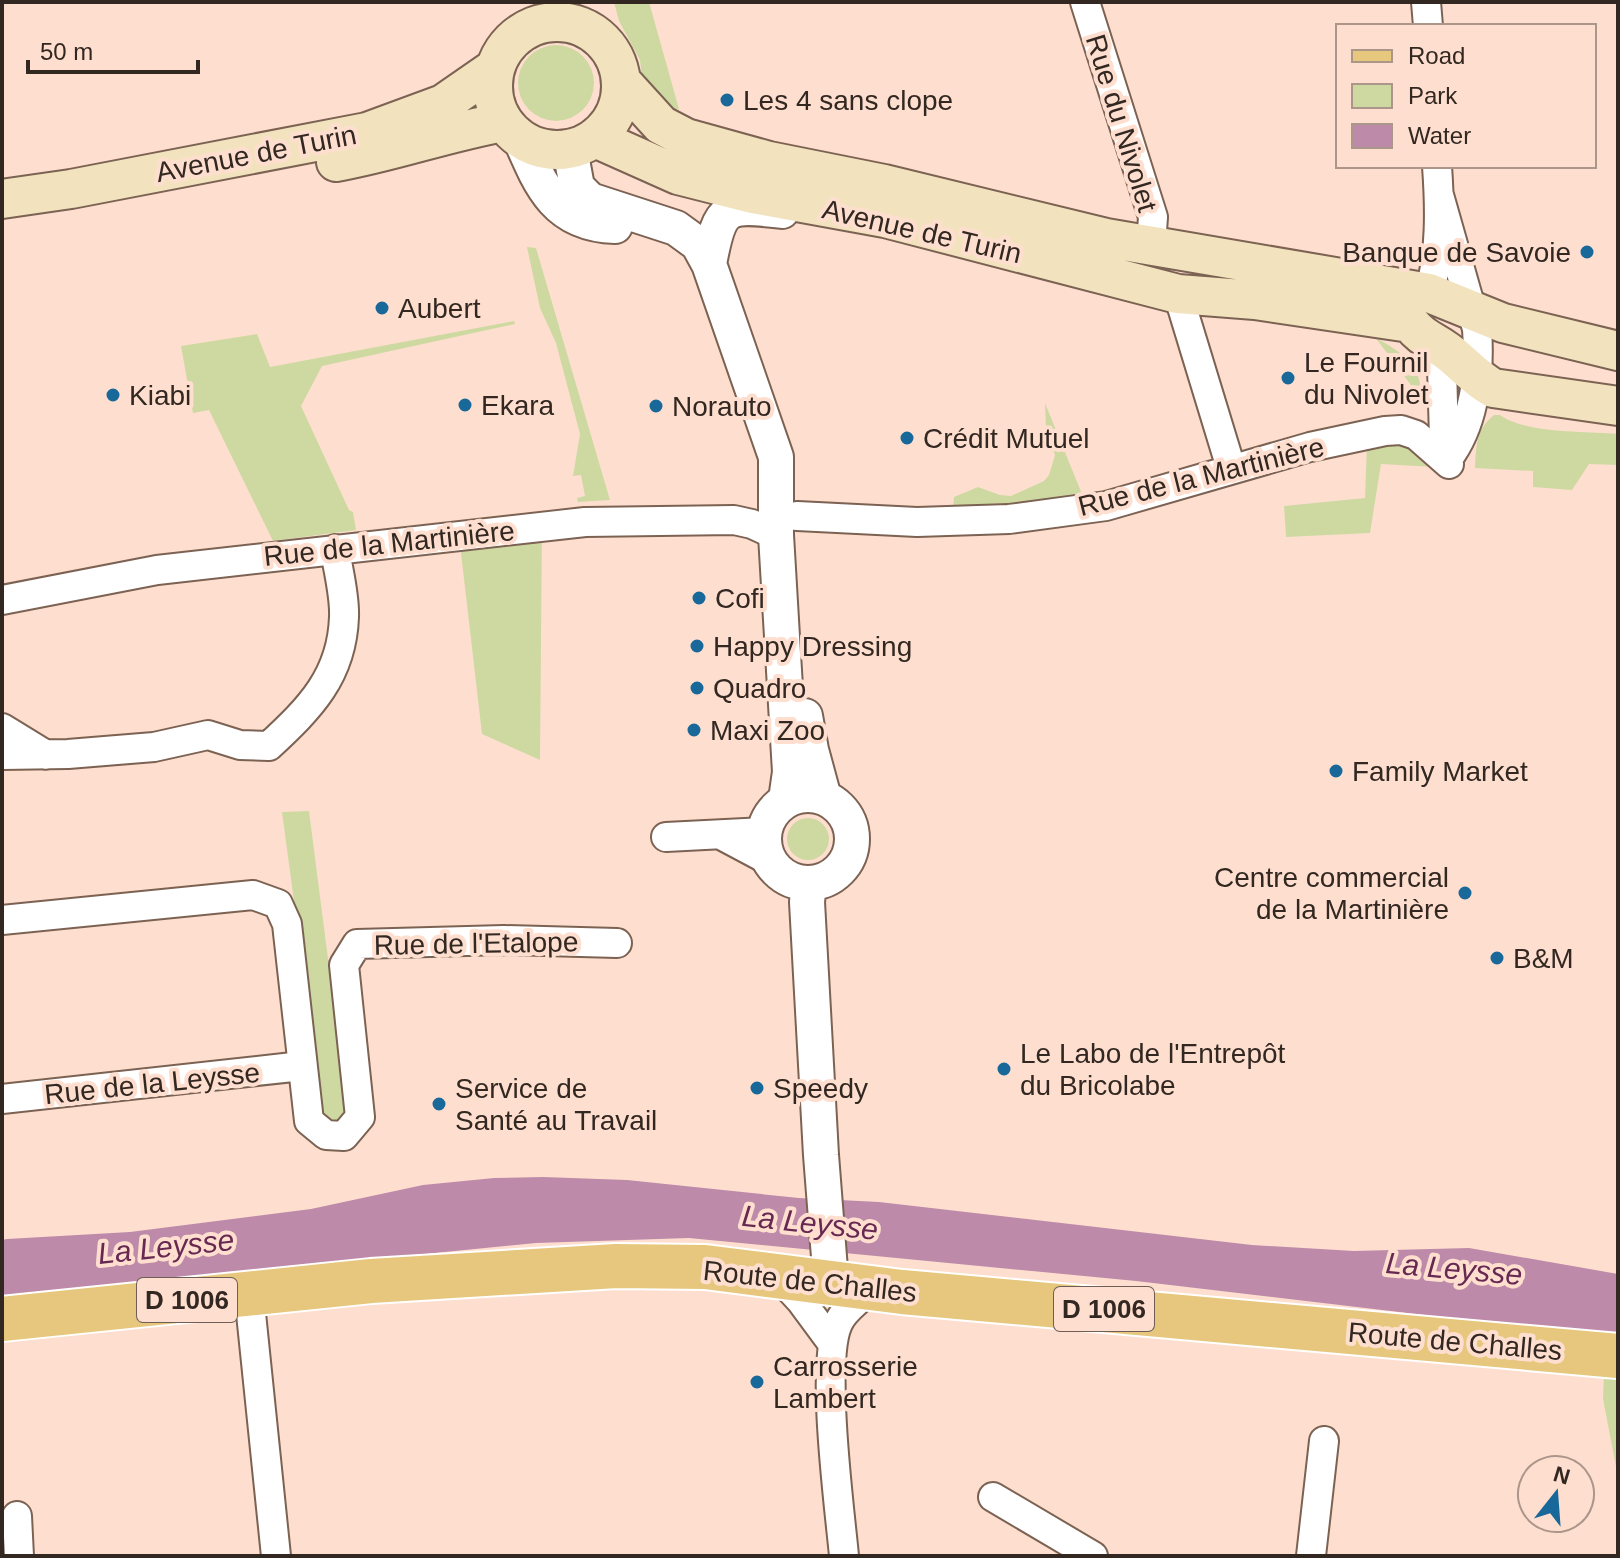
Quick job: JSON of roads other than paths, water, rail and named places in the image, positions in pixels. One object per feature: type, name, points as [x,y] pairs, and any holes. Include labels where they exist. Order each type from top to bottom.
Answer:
[{"type":"main road","points":[[522,32],[542,23],[563,22],[583,27],[600,20],[621,81],[617,109],[609,125],[583,143],[553,150],[535,147],[512,130],[495,105],[495,68],[510,42],[549,2]]},
{"type":"main road","name":"Avenue de Turin","points":[[2,199],[71,189],[367,132],[443,104],[495,68]]},
{"type":"main road","name":"Avenue de Turin","points":[[621,81],[661,125],[686,138],[769,161],[884,184],[1045,225],[1253,263],[1438,342]]},
{"type":"main road","name":"Avenue de Turin","points":[[2,217],[383,154],[456,131],[512,130]]},
{"type":"main road","name":"Avenue de Turin","points":[[583,143],[678,175],[753,194],[885,218],[1178,294],[1255,300],[1438,342]]},
{"type":"main road","points":[[1618,351],[1483,320],[1438,342],[1493,388],[1618,406]]},
{"type":"main road","name":"Route de Challes","points":[[2,1319],[371,1281],[616,1266],[705,1267],[776,1275],[844,1274],[1618,1356]]},
{"type":"street","name":"Rue du Nivolet","points":[[1085,2],[1153,217],[1151,245]]},
{"type":"street","points":[[1426,2],[1428,24]]},
{"type":"street","points":[[512,130],[547,194],[562,211],[600,226],[662,223],[688,235],[698,244],[709,264],[776,457],[790,536],[804,712],[824,798]]},
{"type":"street","points":[[583,143],[577,187],[590,200],[651,222]]},
{"type":"street","points":[[1437,168],[1439,195],[1435,273],[1438,342]]},
{"type":"street","points":[[1438,342],[1479,352],[1483,320],[1463,275],[1439,195]]},
{"type":"street","points":[[709,264],[720,222],[730,212],[743,206],[863,224],[885,218]]},
{"type":"street","points":[[1178,294],[1231,468]]},
{"type":"street","points":[[1438,342],[1461,336],[1483,320]]},
{"type":"street","name":"Rue de la Martinière","points":[[2,600],[157,570],[609,521],[734,520],[790,536],[917,522],[1009,519],[1106,506],[1231,468],[1385,431],[1401,430],[1416,435],[1449,464]]},
{"type":"street","points":[[786,800],[790,772],[790,536]]},
{"type":"street","points":[[2,755],[154,747],[208,735],[240,745],[269,746],[303,714],[337,664],[345,615],[335,549]]},
{"type":"street","points":[[2,728],[46,755]]},
{"type":"street","points":[[811,795],[824,798],[846,815],[851,829],[852,843],[843,867],[833,876],[809,883],[786,877],[767,846],[776,808],[786,800],[811,795]]},
{"type":"street","points":[[666,837],[723,836],[767,846]]},
{"type":"street","points":[[809,883],[807,902],[821,1155],[844,1274],[841,1318],[832,1343],[833,1441],[844,1556]]},
{"type":"street","name":"Rue de l'Etalope","points":[[2,920],[253,895],[278,904],[287,924],[309,1121],[326,1135],[344,1136],[360,1117],[344,965],[357,944],[504,940],[617,943]]},
{"type":"street","name":"Rue de la Leysse","points":[[2,1099],[302,1066]]},
{"type":"street","points":[[776,1275],[801,1301],[832,1343]]},
{"type":"street","points":[[249,1294],[276,1556]]},
{"type":"street","points":[[1311,1556],[1324,1441]]},
{"type":"street","points":[[993,1497],[1093,1556]]},
{"type":"street","points":[[17,1516],[19,1556]]},
{"type":"water","name":"La Leysse","points":[[543,1177],[627,1180],[799,1198],[879,1202],[1252,1245],[1354,1251],[1469,1248],[1618,1274],[1618,1338],[1136,1281],[689,1238],[536,1243],[2,1296],[2,1240],[130,1232],[311,1209],[423,1185]]},
{"type":"place","name":"Les 4 sans clope","points":[[727,100]]},
{"type":"place","name":"Banque de Savoie","points":[[1587,252]]},
{"type":"place","name":"Aubert","points":[[382,308]]},
{"type":"place","name":"Le Fournil du Nivolet","points":[[1288,378]]},
{"type":"place","name":"Kiabi","points":[[113,395]]},
{"type":"place","name":"Ekara","points":[[465,405]]},
{"type":"place","name":"Norauto","points":[[656,406]]},
{"type":"place","name":"Crédit Mutuel","points":[[907,438]]},
{"type":"place","name":"Cofi","points":[[699,598]]},
{"type":"place","name":"Happy Dressing","points":[[697,646]]},
{"type":"place","name":"Quadro","points":[[697,688]]},
{"type":"place","name":"Maxi Zoo","points":[[694,730]]},
{"type":"place","name":"Family Market","points":[[1336,771]]},
{"type":"place","name":"Centre commercial de la Martinière","points":[[1465,893]]},
{"type":"place","name":"B&M","points":[[1497,958]]},
{"type":"place","name":"Le Labo de l'Entrepôt du Bricolabe","points":[[1004,1069]]},
{"type":"place","name":"Speedy","points":[[757,1088]]},
{"type":"place","name":"Service de Santé au Travail","points":[[439,1104]]},
{"type":"place","name":"Carrosserie Lambert","points":[[757,1382]]}]
